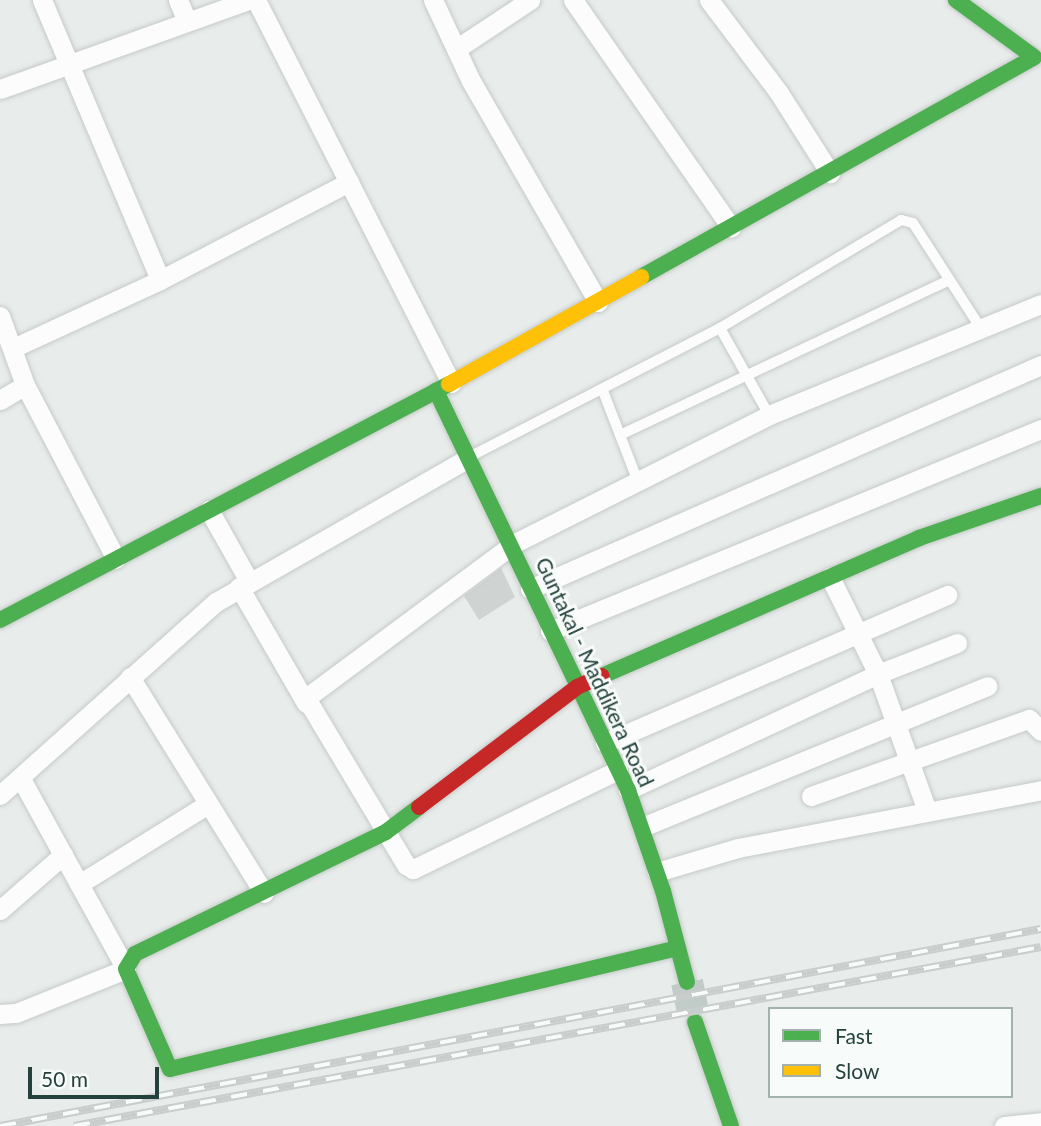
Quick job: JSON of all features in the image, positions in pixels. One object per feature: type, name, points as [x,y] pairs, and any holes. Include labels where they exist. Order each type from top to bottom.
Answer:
[{"type":"street","points":[[42,0],[70,60],[160,280]]},
{"type":"street","points":[[178,0],[187,21]]},
{"type":"street","points":[[0,89],[70,60],[248,0]]},
{"type":"street","points":[[256,0],[349,183],[444,387]]},
{"type":"street","points":[[433,0],[456,49],[598,302]]},
{"type":"street","points":[[456,49],[530,0]]},
{"type":"street","points":[[573,0],[731,227]]},
{"type":"street","points":[[709,0],[779,93],[831,173]]},
{"type":"street","points":[[0,620],[444,387],[1037,59],[956,0]]},
{"type":"street","points":[[13,348],[160,280],[349,183]]},
{"type":"street","points":[[306,703],[308,693],[513,544],[637,479],[769,415],[1041,304]]},
{"type":"street","points":[[0,316],[25,385],[116,559]]},
{"type":"street","points":[[530,589],[1041,365]]},
{"type":"street","points":[[0,400],[25,385]]},
{"type":"street","name":"Guntakal - Maddikera Road","points":[[444,387],[468,458],[513,544],[530,589],[628,790],[656,872],[687,982]]},
{"type":"street","points":[[550,631],[1041,429]]},
{"type":"street","points":[[0,795],[195,618],[244,584],[468,458]]},
{"type":"street","points":[[0,1014],[16,1013],[126,969],[135,954],[386,832],[577,687],[919,538],[1041,496]]},
{"type":"street","points":[[209,510],[306,703],[406,865],[422,868],[618,770]]},
{"type":"street","points":[[830,577],[878,674],[927,811]]},
{"type":"street","points":[[604,743],[947,595]]},
{"type":"street","points":[[628,790],[878,674],[957,643]]},
{"type":"street","points":[[130,677],[264,893]]},
{"type":"street","points":[[642,827],[987,686]]},
{"type":"street","points":[[811,796],[1029,719],[1041,731]]},
{"type":"street","points":[[20,777],[126,969],[170,1069],[678,948]]},
{"type":"street","points":[[656,872],[738,848],[1041,790]]},
{"type":"street","points":[[79,884],[208,804]]},
{"type":"street","points":[[0,910],[63,855]]},
{"type":"street","points":[[695,1022],[732,1126]]},
{"type":"street","points":[[1004,1126],[1041,1122]]},
{"type":"lane","points":[[468,458],[603,391],[720,328],[901,220],[913,223],[980,327]]},
{"type":"lane","points":[[620,435],[948,281]]},
{"type":"lane","points":[[720,328],[769,415]]},
{"type":"lane","points":[[603,391],[637,479]]},
{"type":"building","points":[[501,568],[515,597],[479,620],[464,596]]},
{"type":"tunnel","points":[[687,982],[695,1022]]},
{"type":"railway","points":[[0,1126],[1041,929]]},
{"type":"railway","points":[[74,1126],[1041,947]]},
{"type":"traffic: fast","points":[[641,277],[1034,57],[956,0]]},
{"type":"traffic: fast","points":[[449,384],[436,391],[628,790],[663,891],[687,982]]},
{"type":"traffic: fast","points":[[0,620],[436,391]]},
{"type":"traffic: fast","points":[[602,676],[919,538],[1041,496]]},
{"type":"traffic: fast","points":[[419,807],[386,832],[135,954],[126,969],[170,1069],[678,948]]},
{"type":"traffic: fast","points":[[695,1022],[731,1126]]},
{"type":"traffic: slow","points":[[449,384],[641,277]]},
{"type":"traffic: jam","points":[[419,807],[577,687],[602,676]]}]
